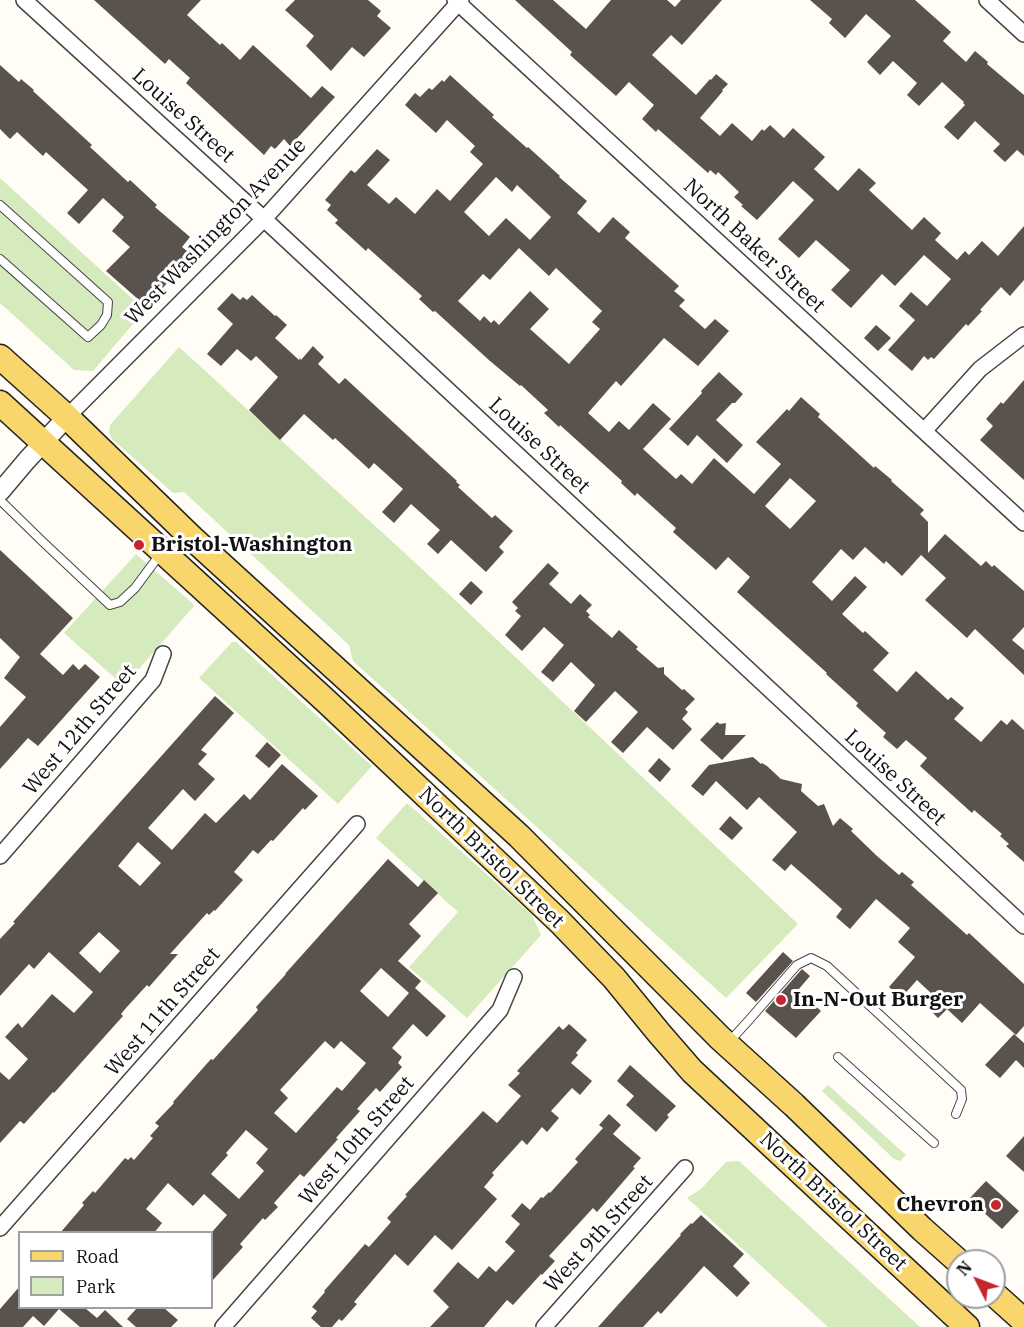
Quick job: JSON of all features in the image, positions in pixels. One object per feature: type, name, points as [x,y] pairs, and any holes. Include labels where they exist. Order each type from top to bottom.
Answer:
[{"type":"main road","name":"North Bristol Street","points":[[0,357],[67,417],[192,538],[519,836],[727,1044],[946,1250]]},
{"type":"main road","name":"North Bristol Street","points":[[0,403],[326,700],[560,922],[614,978],[692,1071],[967,1327]]},
{"type":"main road","points":[[1006,1305],[1024,1321]]},
{"type":"street","name":"Louise Street","points":[[24,0],[264,219],[1024,926]]},
{"type":"street","points":[[987,0],[1024,34]]},
{"type":"street","name":"West Washington Avenue","points":[[0,492],[67,417],[264,219],[458,1]]},
{"type":"street","name":"North Baker Street","points":[[458,1],[1024,523]]},
{"type":"street","points":[[924,431],[980,369],[1024,335]]},
{"type":"street","name":"West 12th Street","points":[[0,856],[153,680],[163,654]]},
{"type":"street","name":"West 11th Street","points":[[0,1228],[357,824]]},
{"type":"street","name":"West 10th Street","points":[[223,1327],[500,1010],[514,977]]},
{"type":"street","name":"West 9th Street","points":[[544,1327],[685,1168]]},
{"type":"lane","points":[[0,205],[108,302],[107,315],[101,325],[88,337],[0,259]]},
{"type":"lane","points":[[0,500],[50,550],[110,604],[120,602],[135,588],[162,552]]},
{"type":"lane","points":[[727,1044],[797,965],[811,958],[827,966],[960,1089],[962,1099],[956,1114]]},
{"type":"lane","points":[[838,1057],[934,1143]]},
{"type":"green space","points":[[0,178],[148,313],[132,325],[93,371],[74,370],[0,303]]},
{"type":"green space","points":[[179,347],[420,567],[798,924],[726,998],[353,661],[349,645],[184,492],[173,493],[112,439],[109,433],[110,425]]},
{"type":"green space","points":[[136,554],[194,606],[124,686],[64,633]]},
{"type":"green space","points":[[232,642],[236,642],[372,766],[338,804],[199,678]]},
{"type":"green space","points":[[407,803],[532,915],[541,935],[467,1018],[409,967],[458,912],[376,838]]},
{"type":"green space","points":[[828,1085],[906,1155],[900,1161],[894,1159],[822,1091]]},
{"type":"green space","points":[[739,1161],[920,1327],[828,1327],[687,1198],[701,1189],[726,1162]]},
{"type":"building","points":[[94,0],[201,0],[187,15],[240,60],[253,45],[311,98],[322,86],[335,97],[290,146],[284,139],[275,149],[271,146],[264,155],[186,83],[190,78],[169,59],[165,64]]},
{"type":"building","points":[[295,0],[368,0],[381,11],[377,16],[391,28],[364,57],[352,47],[331,71],[306,46],[314,36],[285,10]]},
{"type":"building","points":[[515,0],[553,0],[586,29],[611,0],[667,0],[675,7],[681,0],[722,0],[682,45],[671,35],[652,55],[696,95],[716,74],[728,84],[700,118],[720,136],[732,123],[752,141],[762,129],[764,131],[770,125],[784,138],[793,128],[825,157],[814,169],[838,191],[859,168],[876,183],[869,190],[912,230],[924,217],[941,233],[935,240],[957,260],[965,251],[969,255],[982,241],[998,256],[1024,226],[1024,280],[1010,296],[1001,287],[980,310],[982,311],[968,326],[966,324],[934,359],[931,357],[928,360],[924,356],[912,371],[888,350],[915,320],[899,306],[911,292],[927,306],[951,279],[924,255],[895,286],[882,274],[851,308],[831,290],[850,270],[816,240],[799,258],[778,239],[814,200],[793,181],[757,220],[734,197],[739,192],[718,172],[716,175],[710,170],[708,173],[658,129],[656,132],[642,119],[654,105],[629,82],[616,96],[570,55],[572,52]]},
{"type":"building","points":[[810,0],[915,0],[951,32],[943,41],[966,62],[975,51],[1024,95],[1024,156],[1017,150],[1005,162],[993,151],[1000,144],[975,121],[958,140],[944,127],[965,105],[964,102],[942,82],[919,106],[907,95],[917,83],[893,61],[880,75],[867,62],[891,36],[866,14],[845,38],[829,23],[832,19]]},
{"type":"building","points":[[0,65],[19,82],[21,79],[34,90],[92,145],[90,147],[128,182],[130,180],[157,205],[155,207],[190,237],[182,247],[187,251],[182,257],[186,262],[148,308],[106,271],[130,247],[112,231],[124,217],[103,198],[79,224],[67,213],[88,190],[46,152],[43,156],[17,132],[10,139],[0,129]]},
{"type":"building","points":[[450,75],[494,115],[492,117],[587,201],[577,213],[599,233],[613,217],[630,232],[625,238],[679,286],[674,291],[685,300],[679,306],[705,329],[715,319],[729,331],[698,366],[664,338],[621,386],[616,381],[588,413],[609,432],[619,421],[629,430],[653,403],[671,419],[643,449],[676,479],[681,474],[692,484],[714,458],[754,494],[781,464],[756,442],[801,397],[820,414],[818,417],[924,510],[920,514],[928,522],[928,553],[945,534],[981,566],[986,561],[992,567],[994,565],[1024,591],[1024,627],[1012,640],[1024,650],[1024,675],[975,629],[967,638],[925,600],[946,578],[921,555],[902,576],[886,561],[884,564],[865,547],[853,560],[841,549],[812,582],[832,601],[855,576],[867,587],[842,614],[889,653],[873,670],[897,692],[916,671],[948,700],[951,697],[964,708],[954,719],[981,742],[1001,720],[1007,725],[1012,719],[1024,730],[1024,862],[1006,846],[1009,844],[1000,836],[1002,834],[974,810],[972,813],[920,766],[927,758],[906,740],[897,749],[883,737],[886,733],[856,706],[858,703],[737,592],[750,577],[728,557],[716,570],[673,532],[676,528],[637,493],[635,496],[621,483],[622,481],[544,413],[548,410],[521,385],[490,361],[435,311],[433,312],[419,299],[422,296],[368,248],[366,251],[335,223],[338,220],[327,210],[331,205],[325,200],[351,170],[355,173],[377,149],[390,160],[367,185],[389,204],[396,197],[415,214],[437,189],[450,201],[483,164],[470,152],[475,146],[447,120],[436,133],[405,105],[415,93],[420,97],[429,88],[432,90],[442,80],[444,82]],"holes":[[[496,177],[512,192],[517,185],[551,217],[530,240],[506,218],[489,236],[464,212]],[[519,248],[549,276],[556,268],[602,311],[592,322],[600,329],[569,364],[530,329],[549,309],[530,291],[499,325],[494,320],[491,323],[484,316],[480,321],[458,301],[483,274],[490,280]],[[790,478],[816,501],[790,529],[765,506]]]},
{"type":"building","points":[[232,293],[240,300],[243,297],[247,300],[252,295],[287,325],[275,338],[299,360],[313,346],[324,357],[318,364],[339,384],[345,378],[457,481],[460,485],[458,487],[492,518],[495,515],[513,531],[499,547],[504,552],[486,572],[451,540],[438,554],[427,544],[440,530],[411,504],[394,523],[382,512],[403,489],[374,463],[369,469],[304,414],[280,440],[249,410],[278,377],[256,356],[251,361],[237,349],[221,366],[207,354],[233,324],[217,309]]},
{"type":"building","points":[[876,325],[891,338],[878,351],[864,338]]},
{"type":"building","points":[[719,372],[743,394],[716,420],[743,445],[727,463],[697,435],[688,446],[669,429]]},
{"type":"building","points":[[1024,380],[1024,480],[980,440],[993,426],[986,419]]},
{"type":"building","points":[[0,550],[73,618],[40,654],[63,675],[73,664],[79,670],[85,664],[100,677],[38,746],[28,738],[0,769],[0,727],[26,697],[4,678],[20,657],[0,638]]},
{"type":"building","points":[[548,563],[559,573],[549,584],[571,604],[580,594],[592,605],[586,611],[590,615],[588,617],[612,638],[619,630],[658,668],[664,667],[664,674],[695,699],[685,709],[688,712],[682,719],[692,729],[673,750],[647,727],[623,753],[611,742],[638,712],[615,691],[586,722],[574,711],[595,685],[571,662],[553,682],[541,672],[564,645],[544,627],[522,651],[505,635],[521,616],[515,611],[518,608],[512,602]]},
{"type":"building","points":[[471,581],[483,592],[471,605],[459,594]]},
{"type":"building","points":[[215,696],[234,713],[201,750],[207,754],[198,764],[215,779],[195,801],[183,789],[148,828],[172,850],[205,813],[216,823],[244,794],[250,800],[282,764],[318,796],[258,854],[253,850],[234,872],[243,880],[215,911],[209,915],[207,913],[170,954],[178,954],[149,987],[147,985],[126,1008],[121,1014],[123,1016],[54,1093],[24,1124],[20,1121],[0,1143],[0,1072],[9,1080],[28,1059],[5,1037],[18,1023],[22,1028],[52,994],[74,1013],[93,992],[49,952],[34,969],[29,964],[0,996],[0,939],[15,923],[13,922]],"holes":[[[138,842],[161,863],[140,886],[118,866]],[[99,932],[120,951],[100,973],[79,953]]]},
{"type":"building","points":[[717,722],[726,723],[725,735],[746,735],[722,760],[700,740]]},
{"type":"building","points":[[267,742],[281,755],[269,768],[255,756]]},
{"type":"building","points":[[753,757],[781,779],[802,784],[801,791],[818,806],[824,804],[833,826],[840,818],[877,856],[899,875],[902,872],[914,882],[911,885],[967,935],[969,933],[1024,984],[1024,1026],[1016,1035],[980,1003],[962,1023],[947,1009],[938,1018],[930,1010],[934,996],[917,980],[901,998],[889,987],[915,957],[898,942],[910,928],[876,899],[850,929],[836,917],[842,909],[806,877],[791,864],[785,871],[772,860],[797,832],[759,797],[747,810],[716,781],[703,796],[691,786],[709,765]]},
{"type":"building","points":[[659,758],[671,769],[660,782],[648,771]]},
{"type":"building","points":[[730,816],[743,828],[732,840],[719,829]]},
{"type":"building","points":[[388,859],[418,887],[424,880],[438,893],[409,924],[421,936],[398,961],[421,981],[415,988],[446,1016],[427,1037],[413,1024],[392,1048],[402,1057],[398,1063],[402,1067],[380,1092],[376,1088],[357,1109],[360,1111],[336,1138],[338,1139],[304,1177],[300,1174],[274,1203],[278,1207],[265,1220],[263,1218],[240,1244],[243,1247],[213,1280],[213,1231],[227,1215],[204,1194],[193,1206],[168,1183],[146,1209],[162,1223],[156,1231],[62,1231],[84,1205],[82,1203],[93,1191],[95,1193],[125,1158],[128,1160],[131,1157],[134,1160],[153,1138],[150,1136],[159,1126],[155,1123],[258,1010],[256,1007]],"holes":[[[381,968],[409,993],[388,1017],[360,991]],[[325,1041],[334,1049],[341,1041],[366,1063],[342,1091],[337,1087],[296,1133],[274,1113],[288,1098],[280,1090]],[[246,1130],[268,1149],[256,1163],[264,1171],[239,1199],[211,1174]]]},
{"type":"building","points":[[783,952],[793,961],[756,1002],[746,993]]},
{"type":"building","points":[[802,969],[810,976],[798,990],[821,1011],[796,1038],[765,1011]]},
{"type":"building","points":[[569,1024],[587,1040],[571,1063],[592,1081],[580,1095],[572,1088],[551,1111],[559,1118],[547,1132],[542,1127],[527,1145],[522,1140],[492,1173],[494,1175],[484,1187],[497,1199],[452,1250],[435,1235],[408,1266],[395,1254],[354,1302],[357,1304],[342,1321],[339,1319],[332,1327],[321,1327],[311,1318],[317,1311],[312,1307],[324,1291],[365,1244],[369,1247],[391,1222],[387,1218],[407,1196],[405,1195],[483,1111],[497,1123],[521,1096],[508,1085],[520,1073],[517,1071],[559,1026],[563,1030]]},
{"type":"building","points":[[1014,1034],[1024,1043],[1024,1068],[1016,1060],[1000,1078],[985,1065]]},
{"type":"building","points":[[630,1065],[676,1106],[656,1132],[626,1105],[634,1096],[617,1081]]},
{"type":"building","points":[[609,1114],[621,1125],[613,1134],[641,1158],[633,1167],[635,1168],[597,1212],[593,1208],[549,1256],[555,1261],[513,1305],[507,1300],[484,1327],[430,1327],[449,1307],[433,1291],[458,1262],[478,1279],[489,1266],[496,1272],[515,1251],[505,1242],[520,1224],[511,1216],[522,1203],[530,1210],[541,1197],[550,1193],[578,1162],[575,1159],[603,1128],[599,1125]]},
{"type":"building","points":[[1024,1136],[1024,1172],[1006,1156]]},
{"type":"building","points":[[986,1181],[1019,1211],[1002,1229],[969,1199]]},
{"type":"building","points":[[701,1215],[744,1254],[733,1266],[750,1283],[737,1297],[704,1266],[661,1314],[658,1311],[643,1327],[598,1327],[680,1234]]},
{"type":"building","points":[[18,1288],[18,1309],[59,1309],[44,1326],[33,1316],[23,1327],[0,1327],[0,1309]]},
{"type":"building","points":[[59,1309],[86,1309],[97,1318],[105,1310],[123,1327],[80,1327]]},
{"type":"building","points":[[136,1309],[165,1309],[178,1320],[171,1327],[136,1327],[127,1319]]},
{"type":"place","name":"Bristol-Washington","points":[[139,545]]},
{"type":"place","name":"In-N-Out Burger","points":[[781,1000]]},
{"type":"place","name":"Chevron","points":[[996,1205]]}]
